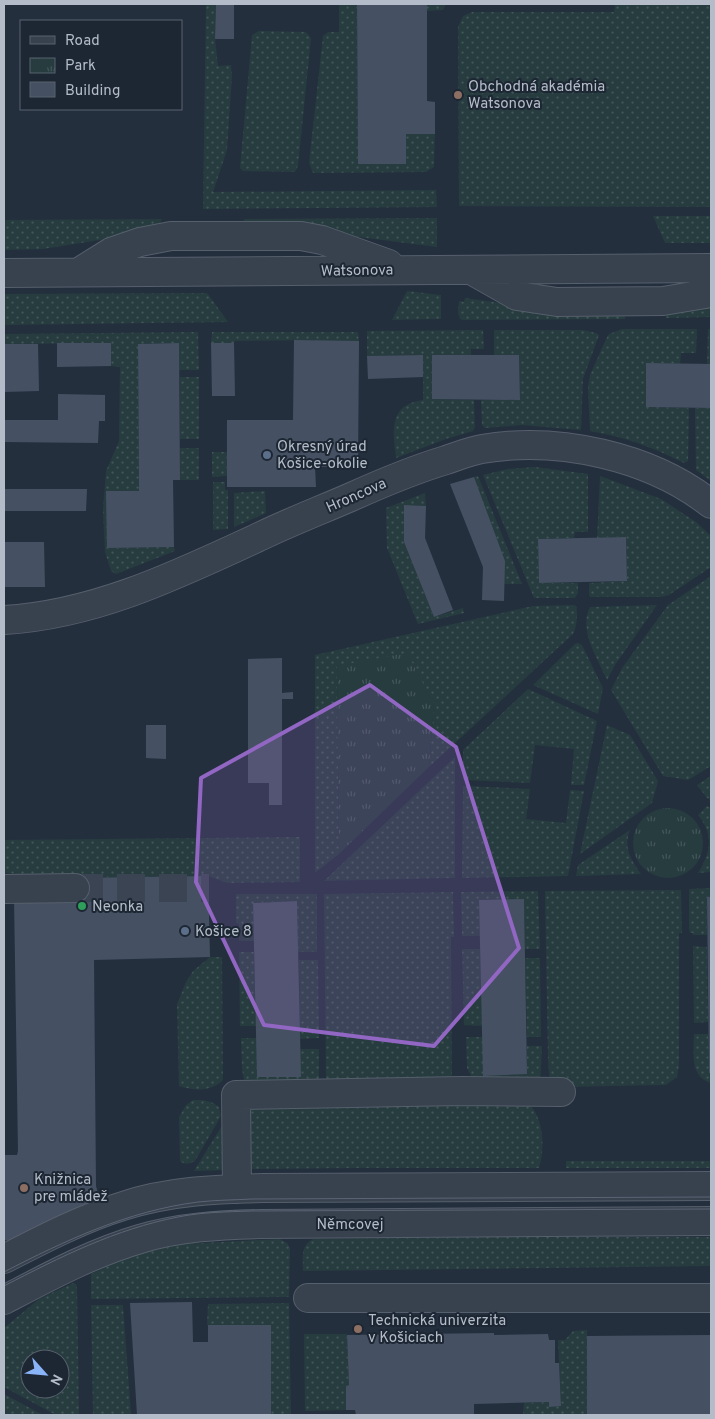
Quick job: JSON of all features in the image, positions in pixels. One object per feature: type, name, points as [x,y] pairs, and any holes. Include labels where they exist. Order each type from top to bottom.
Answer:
[{"type":"street","points":[[78,272],[111,252],[140,242],[171,236],[311,237],[358,252],[402,270]]},
{"type":"street","name":"Watsonova","points":[[4,273],[711,268]]},
{"type":"street","points":[[470,270],[517,296],[557,302],[663,300],[711,293]]},
{"type":"street","name":"Hroncova","points":[[4,620],[60,613],[118,597],[213,558],[421,467],[480,449],[504,446],[563,448],[617,458],[663,474],[711,504]]},
{"type":"street","points":[[4,889],[76,888]]},
{"type":"street","points":[[237,1189],[236,1095],[472,1091],[561,1092]]},
{"type":"street","points":[[4,1259],[60,1230],[124,1206],[182,1193],[237,1189],[711,1186]]},
{"type":"street","name":"Němcovej","points":[[4,1300],[53,1274],[112,1248],[148,1237],[203,1227],[253,1224],[711,1221]]},
{"type":"street","points":[[308,1298],[711,1298]]},
{"type":"highlighted area","points":[[370,685],[456,747],[519,948],[434,1046],[264,1025],[196,882],[201,778]]},
{"type":"green space","points":[[206,4],[216,4],[215,39],[218,66],[231,65],[232,76],[227,150],[213,192],[436,190],[437,207],[203,209]]},
{"type":"green space","points":[[339,4],[357,4],[358,164],[406,164],[406,134],[435,134],[434,167],[426,172],[313,173],[309,163],[323,36],[328,32],[339,32]]},
{"type":"green space","points":[[427,4],[446,4],[443,10],[427,11]]},
{"type":"green space","points":[[615,4],[711,4],[711,207],[459,206],[458,27],[463,16],[472,12],[614,12]]},
{"type":"green space","points":[[259,31],[306,32],[311,38],[298,166],[295,172],[243,171],[240,168],[252,35]]},
{"type":"green space","points":[[653,216],[711,216],[711,243],[665,243]]},
{"type":"green space","points":[[437,218],[437,247],[320,232],[244,229],[244,219]]},
{"type":"green space","points":[[162,219],[156,231],[43,249],[4,250],[4,220]]},
{"type":"green space","points":[[407,291],[441,295],[441,319],[392,320]]},
{"type":"green space","points":[[4,294],[208,294],[228,322],[4,325]]},
{"type":"green space","points":[[465,298],[531,307],[625,313],[625,319],[463,320],[460,319],[458,313],[459,301],[464,302]]},
{"type":"green space","points":[[711,299],[711,317],[666,318],[665,307]]},
{"type":"green space","points":[[622,329],[697,329],[696,353],[681,353],[680,364],[646,363],[646,407],[689,408],[688,461],[684,463],[638,443],[590,431],[588,388],[590,375],[609,334]]},
{"type":"green space","points":[[708,329],[711,329],[711,364],[707,364]]},
{"type":"green space","points":[[483,330],[484,349],[471,349],[471,355],[432,356],[432,399],[474,400],[475,427],[473,431],[396,458],[394,428],[397,415],[407,405],[423,400],[423,355],[367,356],[367,331]]},
{"type":"green space","points":[[494,330],[583,330],[599,335],[583,379],[581,430],[522,425],[485,428],[482,425],[481,400],[520,399],[519,356],[494,355]]},
{"type":"green space","points":[[198,332],[199,370],[179,370],[179,343],[138,344],[139,491],[107,491],[107,548],[174,547],[175,551],[116,574],[111,571],[105,552],[103,510],[106,471],[119,441],[120,367],[111,366],[111,343],[4,344],[4,334]]},
{"type":"green space","points":[[212,332],[358,332],[359,341],[235,341],[234,343],[211,343]]},
{"type":"green space","points":[[180,377],[199,377],[199,439],[180,439]]},
{"type":"green space","points":[[695,408],[711,408],[711,481],[696,470]]},
{"type":"green space","points":[[180,448],[199,448],[199,480],[180,480]]},
{"type":"green space","points":[[212,452],[227,452],[227,476],[212,477]]},
{"type":"green space","points":[[535,467],[588,474],[588,532],[575,532],[574,538],[538,539],[539,583],[578,583],[578,593],[575,598],[534,598],[483,475],[508,469]]},
{"type":"green space","points":[[478,476],[522,584],[504,584],[485,509],[474,477]]},
{"type":"green space","points":[[600,476],[661,499],[696,522],[711,536],[711,567],[669,595],[661,597],[590,597],[589,583],[627,581],[626,537],[597,538]]},
{"type":"green space","points":[[213,482],[225,482],[225,490],[228,490],[228,529],[213,530]]},
{"type":"green space","points":[[265,491],[266,513],[234,527],[234,493]]},
{"type":"green space","points":[[425,493],[426,506],[404,505],[404,542],[434,617],[463,608],[464,613],[418,624],[387,548],[386,508]]},
{"type":"green space","points":[[711,576],[711,766],[688,780],[663,776],[611,690],[622,668],[668,605]]},
{"type":"green space","points":[[657,605],[615,665],[607,680],[588,635],[586,625],[590,607]]},
{"type":"green space","points":[[533,606],[576,606],[577,617],[573,634],[429,767],[434,703],[337,666],[339,854],[315,873],[315,655]]},
{"type":"green space","points":[[578,643],[582,645],[603,688],[598,714],[533,685]]},
{"type":"green space","points":[[407,653],[434,703],[429,767],[339,854],[337,666]]},
{"type":"green space","points":[[528,689],[597,721],[584,785],[571,785],[574,749],[535,745],[530,783],[463,780],[463,750]]},
{"type":"green space","points":[[607,725],[630,735],[658,781],[652,803],[580,854]]},
{"type":"green space","points":[[455,757],[455,878],[324,881]]},
{"type":"green space","points":[[711,776],[711,800],[707,798],[697,785]]},
{"type":"green space","points":[[463,786],[530,789],[526,819],[566,823],[570,790],[584,791],[568,876],[462,878]]},
{"type":"green space","points":[[707,806],[711,808],[711,872],[698,873],[706,858],[709,844],[707,830],[698,815]]},
{"type":"green space","points":[[668,808],[681,811],[693,818],[700,830],[703,843],[700,856],[693,868],[681,875],[668,878],[655,875],[643,868],[636,856],[633,843],[636,830],[643,818],[655,811]]},
{"type":"green space","points":[[630,830],[627,842],[629,854],[641,874],[576,876],[578,865]]},
{"type":"green space","points":[[300,837],[300,882],[227,883],[208,876],[75,878],[4,873],[4,840]]},
{"type":"green space","points":[[711,888],[711,897],[707,897],[707,935],[693,935],[693,933],[690,933],[689,928],[689,889]]},
{"type":"green space","points":[[681,890],[682,933],[679,933],[679,1065],[677,1077],[666,1085],[556,1087],[550,1083],[548,1061],[545,891]]},
{"type":"green space","points":[[538,891],[540,949],[525,949],[524,899],[479,900],[480,936],[462,936],[461,892]]},
{"type":"green space","points":[[453,892],[454,937],[451,937],[452,1076],[445,1084],[326,1083],[324,894]]},
{"type":"green space","points":[[236,894],[317,894],[317,952],[298,952],[297,901],[253,903],[254,941],[239,941],[239,924],[236,923]]},
{"type":"green space","points":[[693,946],[707,947],[708,1022],[694,1023]]},
{"type":"green space","points":[[462,949],[480,949],[482,1026],[464,1025]]},
{"type":"green space","points":[[239,952],[254,952],[256,1026],[240,1026]]},
{"type":"green space","points":[[210,957],[222,957],[223,1080],[213,1087],[191,1089],[179,1086],[177,1004],[193,971]]},
{"type":"green space","points":[[525,958],[540,958],[541,1037],[527,1037]]},
{"type":"green space","points":[[299,960],[318,960],[319,1038],[300,1039]]},
{"type":"green space","points":[[694,1034],[708,1034],[711,1083],[704,1080],[696,1070],[694,1063]]},
{"type":"green space","points":[[466,1037],[482,1037],[527,1074],[527,1046],[542,1046],[540,1085],[472,1078],[467,1068]]},
{"type":"green space","points":[[241,1038],[256,1038],[300,1049],[319,1049],[319,1081],[253,1087],[244,1080]]},
{"type":"green space","points":[[193,1100],[204,1100],[213,1103],[219,1107],[221,1116],[195,1161],[185,1164],[180,1161],[179,1117],[186,1105]]},
{"type":"green space","points":[[256,1103],[529,1104],[538,1117],[542,1134],[541,1161],[539,1168],[251,1169],[246,1164],[249,1110]]},
{"type":"green space","points":[[223,1124],[226,1170],[194,1171]]},
{"type":"green space","points":[[566,1161],[711,1161],[711,1168],[566,1168]]},
{"type":"green space","points":[[711,1237],[711,1266],[303,1271],[304,1249],[313,1239]]},
{"type":"green space","points":[[280,1239],[287,1243],[290,1248],[289,1297],[91,1299],[91,1274],[130,1256],[181,1244]]},
{"type":"green space","points":[[73,1283],[76,1284],[79,1415],[56,1415],[26,1399],[70,1399],[70,1349],[20,1349],[20,1396],[4,1387],[4,1328],[39,1299]]},
{"type":"green space","points":[[289,1303],[291,1415],[271,1415],[271,1325],[207,1325],[208,1304]]},
{"type":"green space","points":[[91,1305],[123,1305],[131,1415],[93,1415]]},
{"type":"green space","points":[[587,1330],[587,1415],[523,1415],[524,1403],[549,1402],[549,1406],[561,1406],[558,1340],[565,1340],[573,1331]]},
{"type":"green space","points":[[304,1334],[347,1334],[349,1385],[346,1386],[346,1410],[305,1411]]},
{"type":"green space","points":[[4,1394],[43,1415],[4,1415]]},
{"type":"building","points":[[216,4],[234,4],[234,39],[215,39]]},
{"type":"building","points":[[357,4],[427,4],[427,101],[435,102],[435,134],[406,134],[406,164],[358,164]]},
{"type":"building","points":[[294,340],[359,341],[358,467],[315,467],[316,487],[227,487],[227,420],[293,420]]},
{"type":"building","points":[[57,343],[111,343],[111,366],[57,367]]},
{"type":"building","points":[[179,343],[180,480],[173,480],[174,547],[107,548],[106,491],[139,491],[138,344]]},
{"type":"building","points":[[211,343],[234,343],[235,396],[212,396]]},
{"type":"building","points":[[4,344],[38,344],[39,391],[4,392]]},
{"type":"building","points":[[423,355],[423,377],[368,379],[367,356]]},
{"type":"building","points":[[432,355],[519,355],[520,400],[432,399]]},
{"type":"building","points":[[646,363],[711,364],[711,408],[646,407]]},
{"type":"building","points":[[58,394],[105,395],[105,421],[99,421],[98,443],[4,442],[4,420],[58,420]]},
{"type":"building","points":[[474,477],[505,561],[504,601],[482,600],[483,567],[450,484]]},
{"type":"building","points":[[4,489],[87,489],[86,511],[4,511]]},
{"type":"building","points":[[404,505],[426,506],[425,538],[453,610],[434,617],[404,542]]},
{"type":"building","points":[[626,537],[627,581],[539,583],[538,539]]},
{"type":"building","points":[[4,542],[44,542],[45,587],[4,587]]},
{"type":"building","points":[[282,658],[282,693],[293,692],[293,699],[282,699],[282,805],[269,805],[269,783],[248,783],[248,659]]},
{"type":"building","points":[[146,725],[166,725],[166,759],[146,758]]},
{"type":"building","points":[[208,876],[210,957],[94,960],[96,1186],[99,1197],[97,1202],[14,1242],[4,1240],[4,1155],[17,1155],[18,1151],[14,897],[75,878]]},
{"type":"building","points":[[707,897],[711,897],[711,1073],[709,1073]]},
{"type":"building","points":[[524,899],[527,1074],[483,1076],[479,900]]},
{"type":"building","points":[[297,901],[301,1077],[257,1077],[253,903]]},
{"type":"building","points":[[192,1302],[193,1342],[208,1342],[208,1325],[271,1325],[271,1415],[137,1415],[130,1303]]},
{"type":"building","points":[[494,1333],[494,1335],[548,1334],[549,1340],[555,1340],[555,1363],[559,1363],[561,1406],[549,1407],[549,1402],[474,1404],[474,1415],[356,1415],[355,1410],[346,1410],[346,1386],[349,1385],[347,1335]]},
{"type":"building","points":[[711,1335],[711,1415],[587,1415],[587,1336]]},
{"type":"tunnel","points":[[75,888],[209,888]]},
{"type":"tram line","points":[[4,1272],[98,1228],[147,1212],[198,1202],[252,1199],[711,1197]]},
{"type":"tram line","points":[[4,1286],[110,1236],[155,1222],[196,1214],[251,1211],[711,1209]]},
{"type":"place","name":"Obchodná akadémia Watsonova","points":[[458,95]]},
{"type":"place","name":"Okresný úrad Košice-okolie","points":[[267,455]]},
{"type":"place","name":"Neonka","points":[[82,906]]},
{"type":"place","name":"Košice 8","points":[[185,931]]},
{"type":"place","name":"Knižnica pre mládež","points":[[24,1188]]},
{"type":"place","name":"Technická univerzita v Košiciach","points":[[358,1329]]}]
